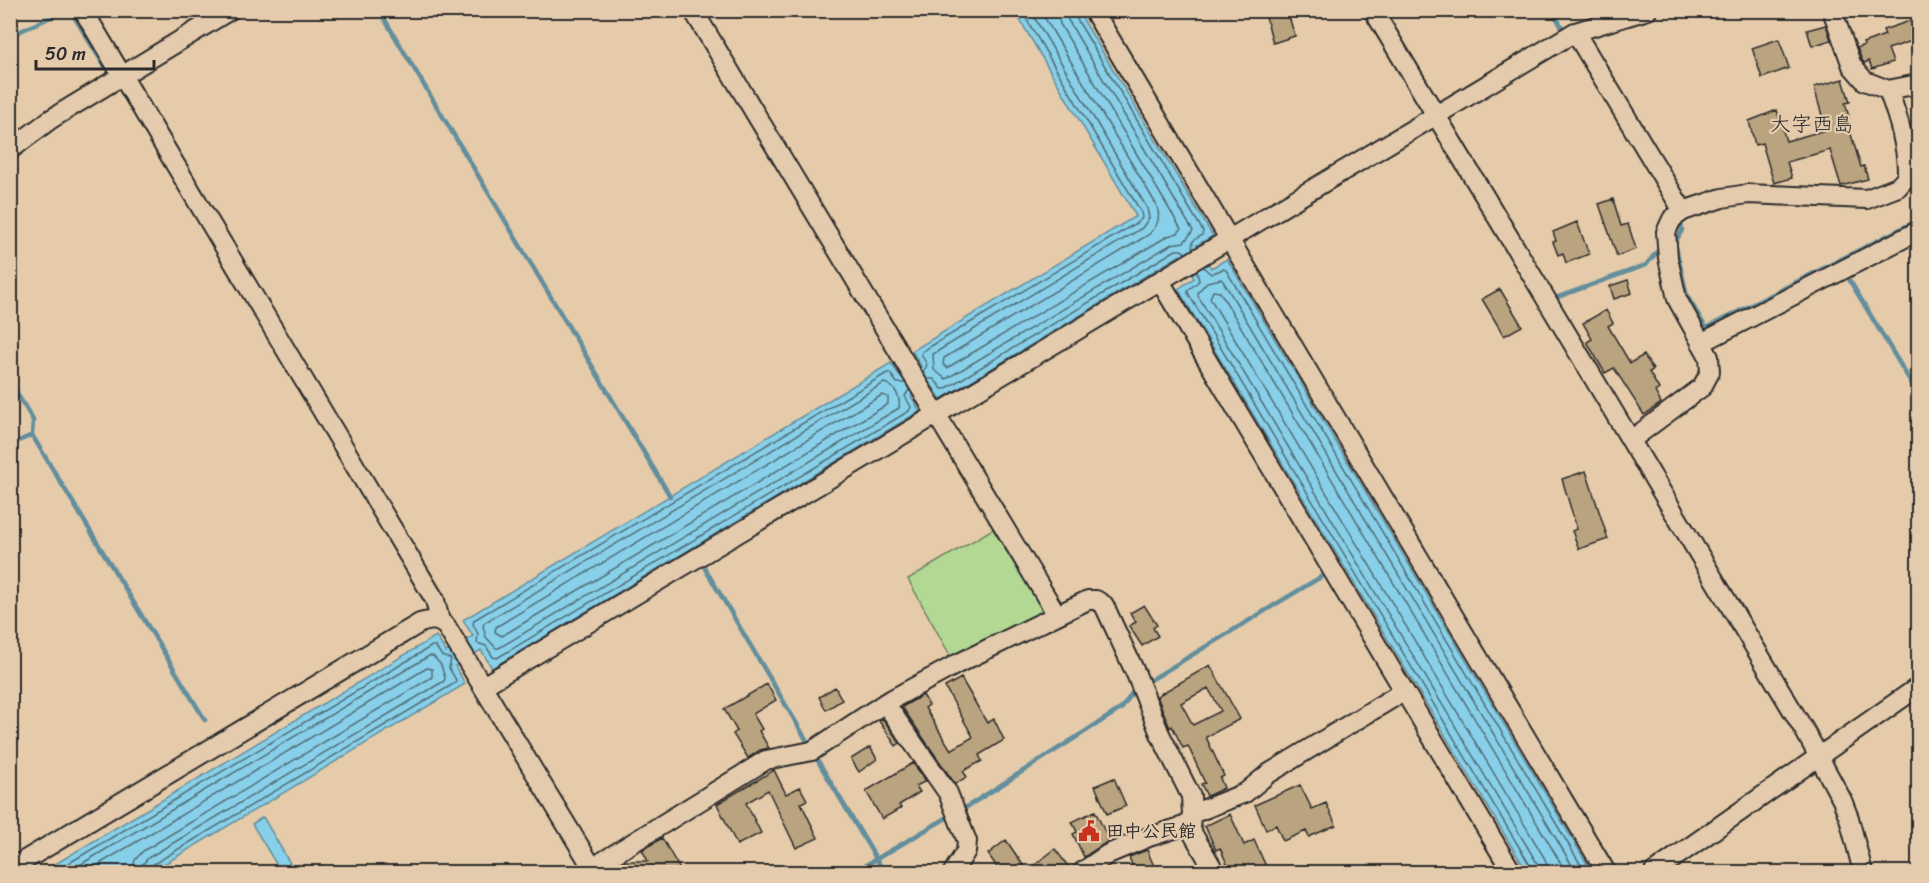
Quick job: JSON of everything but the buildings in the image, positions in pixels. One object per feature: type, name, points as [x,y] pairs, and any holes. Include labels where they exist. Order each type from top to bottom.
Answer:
[{"type":"street","points":[[83,10],[435,600],[440,621],[483,686],[593,870],[766,760],[812,751],[885,703],[957,664],[1088,600],[1096,600],[1104,604],[1160,734],[1191,796],[1192,834],[1215,873]]},
{"type":"street","points":[[10,150],[51,119],[230,10]]},
{"type":"street","points":[[693,10],[1057,615]]},
{"type":"street","points":[[1093,10],[1606,873]]},
{"type":"street","points":[[1373,10],[1806,733],[1842,800],[1863,873]]},
{"type":"street","points":[[483,686],[1437,117],[1575,32],[1648,10]]},
{"type":"street","points":[[1832,10],[1852,66],[1865,81],[1888,90],[1918,84]]},
{"type":"street","points":[[1575,32],[1683,211]]},
{"type":"street","points":[[1631,440],[1702,387],[1710,372],[1709,357],[1677,300],[1668,258],[1666,232],[1672,219],[1683,211],[1722,198],[1748,194],[1867,199],[1898,187],[1907,177],[1908,162],[1888,90]]},
{"type":"street","points":[[1701,343],[1918,231]]},
{"type":"street","points":[[1161,281],[1512,873]]},
{"type":"street","points":[[10,869],[420,623],[431,620],[440,621]]},
{"type":"street","points":[[1654,873],[1918,687]]},
{"type":"street","points":[[1082,873],[1108,854],[1245,793],[1268,774],[1404,692]]},
{"type":"street","points":[[885,703],[948,793],[967,841],[966,851],[953,873]]},
{"type":"green space","points":[[993,529],[1045,614],[952,659],[908,579]]},
{"type":"water","points":[[1014,10],[1078,11],[1213,236],[1197,245],[1211,268],[1227,259],[1592,872],[1527,872],[1178,289],[1194,278],[1180,255],[941,399],[931,384],[911,396],[920,411],[492,668],[481,650],[455,666],[465,684],[151,872],[42,872],[436,636],[446,652],[473,636],[463,620],[891,363],[901,378],[921,366],[912,351],[1136,216]]},
{"type":"water","points":[[263,817],[295,872],[281,872],[252,824]]},
{"type":"waterway","points":[[10,36],[66,10]]},
{"type":"waterway","points":[[70,10],[105,67]]},
{"type":"waterway","points":[[379,10],[670,496]]},
{"type":"waterway","points":[[1552,10],[1563,29]]},
{"type":"waterway","points":[[1681,224],[1682,230],[1675,243],[1687,296],[1706,328],[1918,220]]},
{"type":"waterway","points":[[1558,297],[1646,265],[1661,247]]},
{"type":"waterway","points":[[1850,281],[1918,394]]},
{"type":"waterway","points":[[10,382],[33,420],[32,435]]},
{"type":"waterway","points":[[10,445],[32,435],[205,720]]},
{"type":"waterway","points":[[703,565],[807,741]]},
{"type":"waterway","points":[[1149,681],[1324,575]]},
{"type":"waterway","points":[[965,808],[1122,708],[1134,690]]},
{"type":"waterway","points":[[818,761],[884,872]]},
{"type":"waterway","points":[[854,872],[948,817]]},
{"type":"place","name":"田中公民館","points":[[1089,831]]},
{"type":"district","name":"大字西島","points":[[1812,124]]}]
